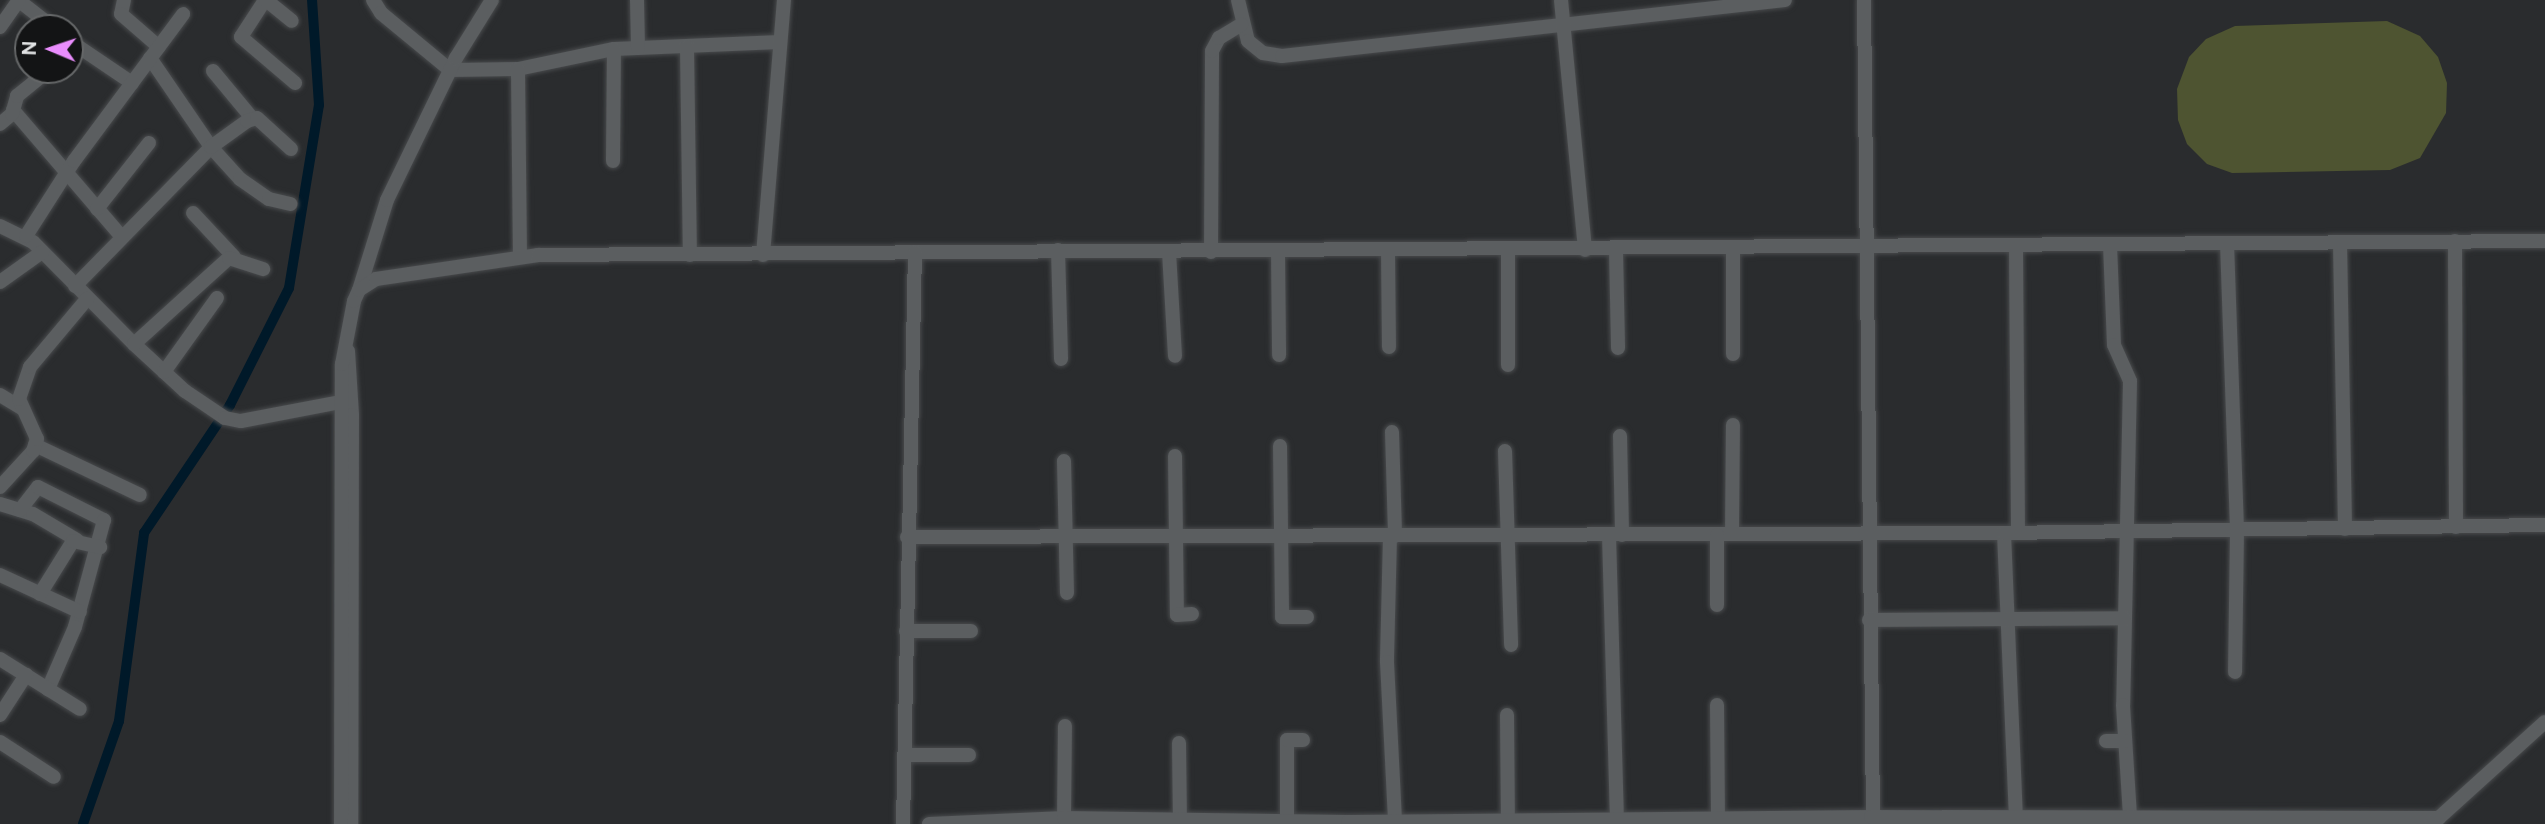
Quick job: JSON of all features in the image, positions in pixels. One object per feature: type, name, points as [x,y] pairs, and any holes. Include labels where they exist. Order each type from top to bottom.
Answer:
[{"type":"street","points":[[0,27],[18,0],[36,14]]},
{"type":"street","points":[[124,0],[121,14],[155,52],[211,147],[251,187],[269,199],[290,204]]},
{"type":"street","points":[[292,20],[265,0],[241,37],[295,83]]},
{"type":"street","points":[[373,0],[381,13],[450,70],[518,69],[614,49],[780,42]]},
{"type":"street","points":[[351,824],[352,415],[347,350],[350,314],[378,222],[450,70],[492,0]]},
{"type":"street","points":[[637,0],[638,48]]},
{"type":"street","points":[[764,255],[784,0]]},
{"type":"street","points":[[1238,0],[1241,25],[1248,41],[1263,52],[1282,56],[1563,27],[1785,0]]},
{"type":"street","points":[[1560,0],[1585,250]]},
{"type":"street","points":[[1864,0],[1872,820]]},
{"type":"street","points":[[26,236],[65,174],[183,14]]},
{"type":"street","points":[[1211,252],[1212,51],[1219,38],[1241,25]]},
{"type":"street","points":[[687,47],[690,255]]},
{"type":"street","points":[[613,161],[614,49]]},
{"type":"street","points":[[84,54],[132,83]]},
{"type":"street","points":[[518,69],[520,257]]},
{"type":"street","points":[[213,71],[252,118],[291,149]]},
{"type":"street","points":[[0,124],[13,110],[17,96],[32,84]]},
{"type":"street","points":[[13,110],[65,174],[122,237]]},
{"type":"street","points":[[75,286],[211,147],[252,118]]},
{"type":"street","points":[[97,209],[149,143]]},
{"type":"street","points":[[193,213],[234,257],[263,269]]},
{"type":"street","points":[[0,226],[26,236],[164,372],[225,418],[241,421],[341,402]]},
{"type":"street","points":[[2455,241],[2456,527]]},
{"type":"street","points":[[359,290],[376,279],[520,257],[1058,250],[1388,252],[2545,241]]},
{"type":"street","points":[[2340,242],[2345,529]]},
{"type":"street","points":[[2227,243],[2236,531],[2235,672]]},
{"type":"street","points":[[2110,245],[2114,345],[2130,381],[2124,618],[2125,741],[2130,817]]},
{"type":"street","points":[[2016,246],[2007,619],[2016,818]]},
{"type":"street","points":[[1733,249],[1733,354]]},
{"type":"street","points":[[1058,250],[1061,359]]},
{"type":"street","points":[[1616,250],[1618,348]]},
{"type":"street","points":[[1508,251],[1508,365]]},
{"type":"street","points":[[0,282],[43,252]]},
{"type":"street","points":[[903,824],[915,252]]},
{"type":"street","points":[[1169,252],[1175,356]]},
{"type":"street","points":[[1278,252],[1279,355]]},
{"type":"street","points":[[1388,252],[1389,347]]},
{"type":"street","points":[[134,344],[234,257]]},
{"type":"street","points":[[164,372],[217,298]]},
{"type":"street","points":[[0,487],[35,445],[36,432],[22,408],[19,392],[30,367],[87,299]]},
{"type":"street","points":[[341,824],[341,402],[342,364],[347,350]]},
{"type":"street","points":[[0,395],[22,408]]},
{"type":"street","points":[[1732,534],[1733,425]]},
{"type":"street","points":[[1392,432],[1392,536],[1387,662],[1395,822]]},
{"type":"street","points":[[1617,820],[1615,535],[1620,436]]},
{"type":"street","points":[[35,445],[140,495]]},
{"type":"street","points":[[1280,446],[1282,617],[1307,617]]},
{"type":"street","points":[[1505,451],[1510,535],[1511,645]]},
{"type":"street","points":[[1175,456],[1177,615],[1192,614]]},
{"type":"street","points":[[1064,461],[1067,593]]},
{"type":"street","points":[[20,510],[38,487],[102,516],[100,547],[80,612],[48,689]]},
{"type":"street","points":[[0,504],[20,510],[77,540],[100,547]]},
{"type":"street","points":[[907,537],[2011,533],[2545,525]]},
{"type":"street","points":[[1717,535],[1717,605]]},
{"type":"street","points":[[40,594],[77,540]]},
{"type":"street","points":[[0,575],[80,612]]},
{"type":"street","points":[[1869,620],[2124,618]]},
{"type":"street","points":[[906,631],[971,631]]},
{"type":"street","points":[[0,659],[80,709]]},
{"type":"street","points":[[0,715],[26,675]]},
{"type":"street","points":[[1717,705],[1718,818]]},
{"type":"street","points":[[1507,715],[1514,822]]},
{"type":"street","points":[[929,824],[1064,818],[1348,823],[1691,821],[1718,818],[1872,820],[2130,817],[2435,821],[2545,722]]},
{"type":"street","points":[[1064,818],[1065,726]]},
{"type":"street","points":[[1287,822],[1287,740],[1303,740]]},
{"type":"street","points":[[2106,741],[2125,741]]},
{"type":"street","points":[[0,742],[54,777]]},
{"type":"street","points":[[1179,743],[1180,820]]},
{"type":"street","points":[[904,755],[969,755]]},
{"type":"green space","points":[[2387,21],[2420,36],[2438,57],[2447,83],[2446,113],[2420,158],[2390,170],[2232,173],[2207,164],[2187,144],[2178,120],[2177,89],[2189,57],[2206,39],[2235,26]]},
{"type":"waterway","points":[[83,824],[119,721],[144,533],[230,405],[289,288],[319,105],[312,0]]}]
